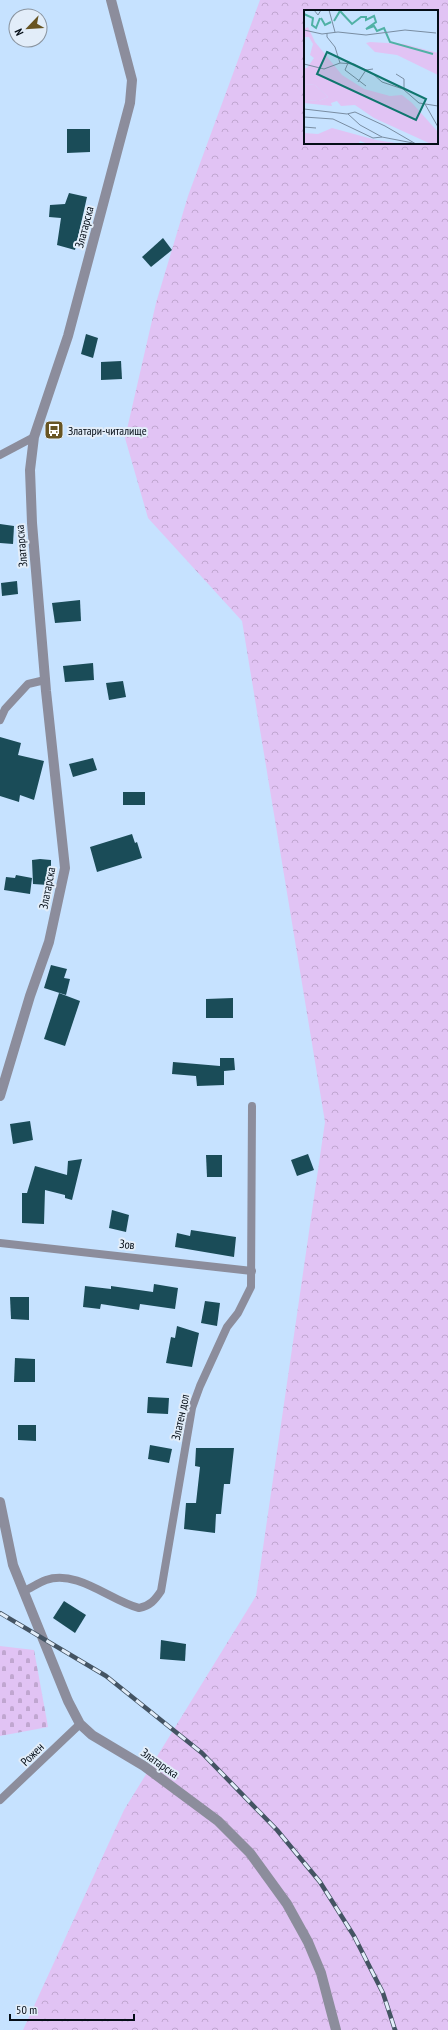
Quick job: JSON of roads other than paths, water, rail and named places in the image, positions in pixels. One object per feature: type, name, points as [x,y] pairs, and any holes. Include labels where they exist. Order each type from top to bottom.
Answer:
[{"type":"street","name":"Златарска","points":[[0,1096],[30,996],[49,942],[65,868],[45,680],[30,499],[30,470],[34,437],[68,336],[130,103],[132,80],[111,0]]},
{"type":"street","name":"Златарска","points":[[0,1502],[13,1565],[68,1701],[80,1724],[92,1735],[144,1766],[218,1821],[250,1853],[287,1904],[308,1942],[321,1973],[336,2030]]},
{"type":"lane","points":[[0,455],[34,437]]},
{"type":"lane","points":[[0,720],[5,709],[28,684],[45,680]]},
{"type":"lane","name":"Златен дол","points":[[24,1592],[47,1579],[67,1579],[82,1582],[139,1608],[150,1604],[161,1591],[192,1408],[200,1386],[227,1326],[238,1313],[251,1287],[252,1106]]},
{"type":"lane","name":"Зов","points":[[0,1243],[252,1271]]},
{"type":"lane","name":"Рожен","points":[[0,1800],[80,1724]]},
{"type":"railway","points":[[0,1613],[106,1676],[202,1753],[277,1830],[320,1882],[354,1936],[383,1993],[395,2030]]},
{"type":"place","name":"Златари-читалище","points":[[54,430]]}]
